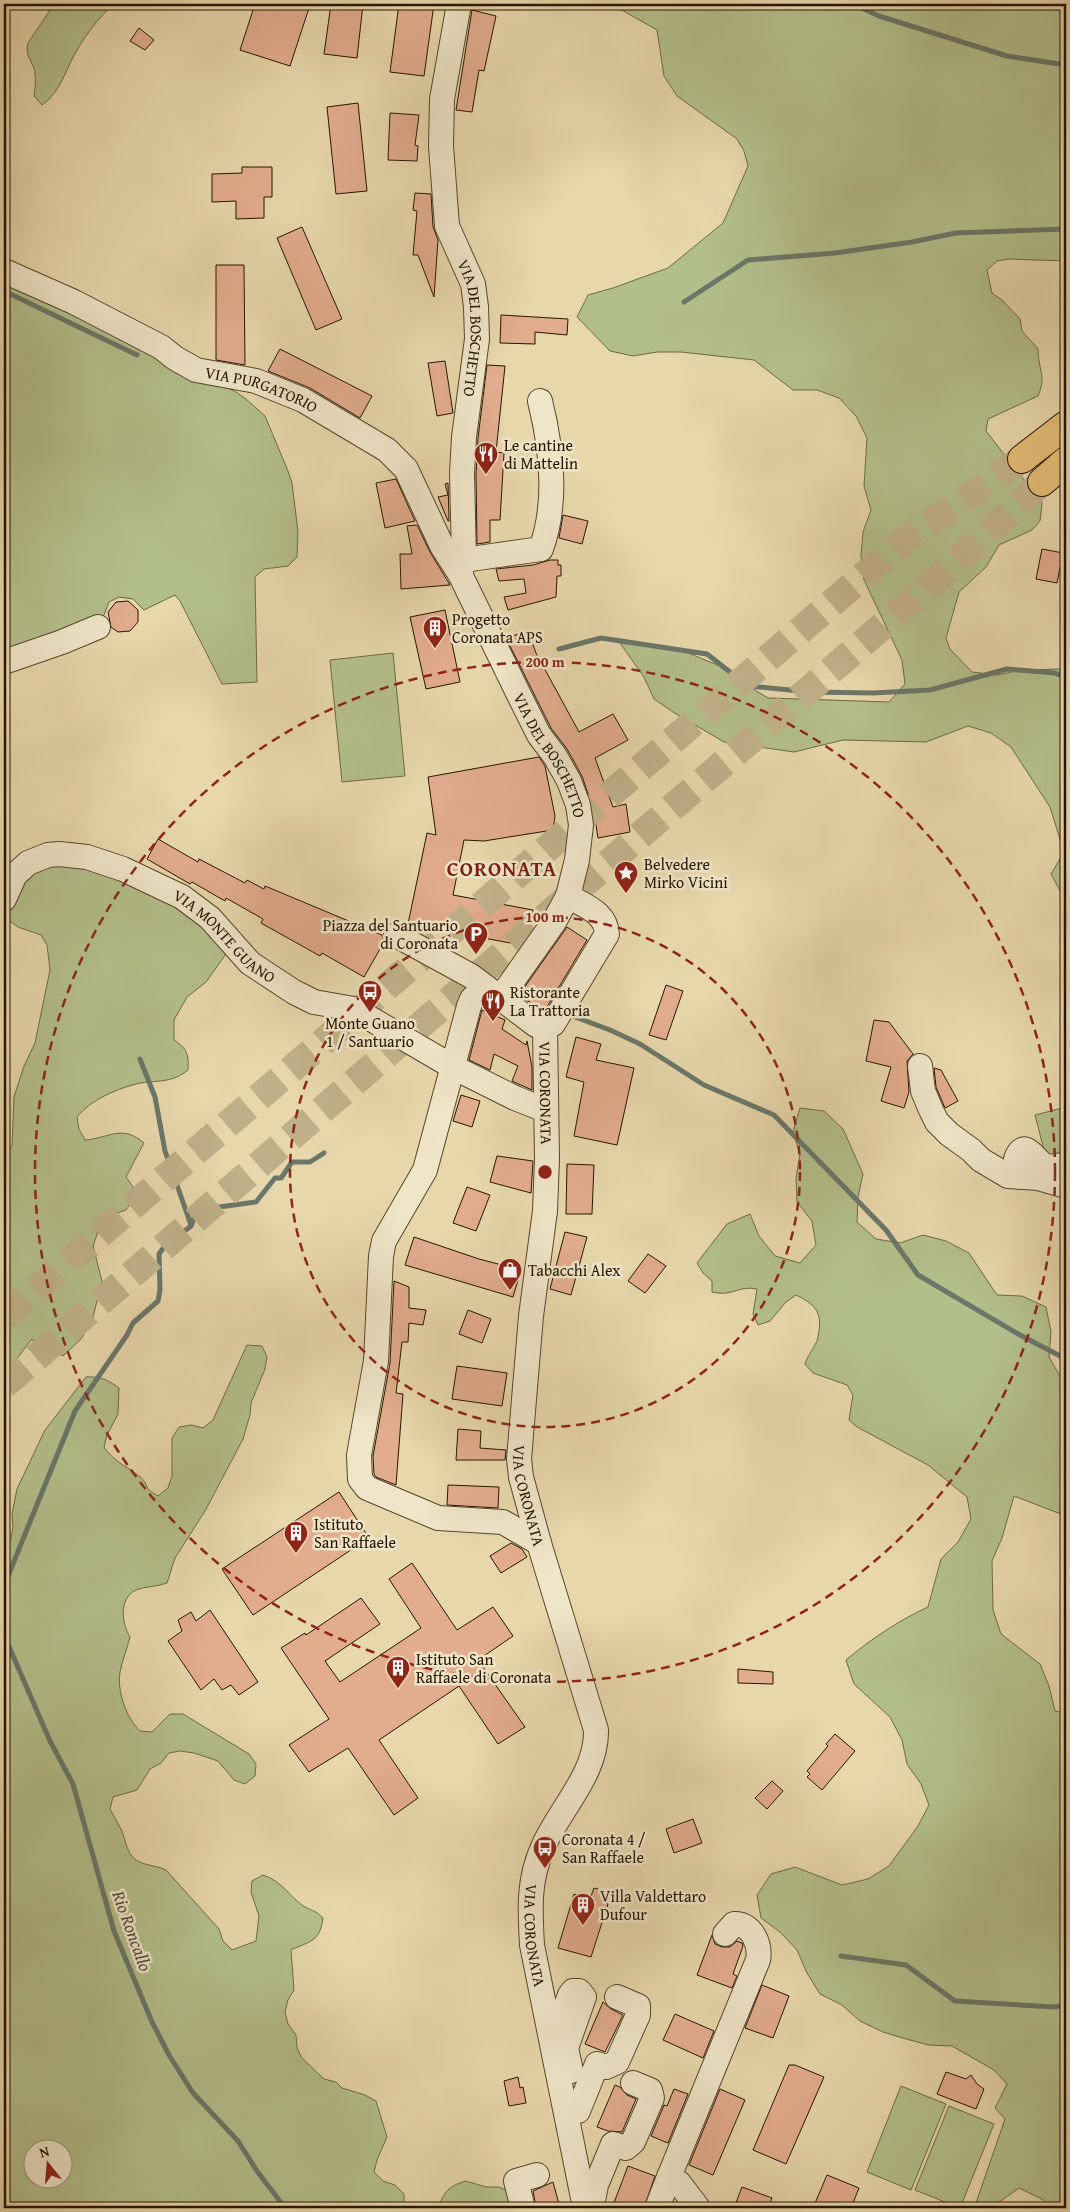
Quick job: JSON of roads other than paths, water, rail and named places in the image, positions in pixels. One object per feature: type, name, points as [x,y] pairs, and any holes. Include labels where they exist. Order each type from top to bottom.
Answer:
[{"type":"highway","points":[[1022,459],[1066,425]]},
{"type":"highway","points":[[1042,482],[1066,461]]},
{"type":"street","name":"VIA DEL BOSCHETTO","points":[[459,4],[442,99],[441,146],[447,226],[473,284],[476,307],[477,339],[464,437],[462,474],[462,567],[515,688],[539,735],[555,756],[569,781],[578,805],[580,825],[577,860],[568,896],[554,922],[493,992]]},
{"type":"street","name":"VIA PURGATORIO","points":[[4,271],[74,302],[162,347],[196,370],[256,381],[304,400],[387,450],[406,469],[442,546],[462,567]]},
{"type":"street","points":[[462,567],[541,549],[547,533],[552,460],[540,401]]},
{"type":"street","points":[[4,662],[98,627]]},
{"type":"street","name":"VIA MONTE GUANO","points":[[4,899],[15,874],[28,863],[38,858],[59,854],[87,857],[104,862],[182,897],[210,918],[250,962],[288,988],[314,1002],[354,1009],[453,1066],[515,1098],[545,1110]]},
{"type":"street","name":"VIA CORONATA","points":[[568,896],[602,916],[607,924],[607,934],[553,1024],[545,1027],[547,1159],[545,1211],[531,1316],[519,1459],[521,1477],[539,1542],[596,1730],[592,1761],[543,1847],[531,1886],[529,1903],[532,1945],[552,2041],[592,2204]]},
{"type":"street","points":[[396,935],[471,976],[536,1025],[545,1027]]},
{"type":"street","points":[[493,992],[472,999],[425,1170],[384,1241],[380,1256],[376,1361],[360,1449],[360,1479],[367,1488],[438,1518],[504,1522],[539,1542]]},
{"type":"street","points":[[920,1066],[923,1091],[937,1122],[949,1134],[981,1160],[1008,1176],[1038,1178],[1066,1186]]},
{"type":"street","points":[[1021,1177],[1016,1159],[1019,1153],[1025,1150],[1032,1151],[1042,1164],[1049,1167],[1066,1164]]},
{"type":"street","points":[[657,2208],[758,1960],[760,1950],[750,1931],[740,1924],[734,1924],[725,1934]]},
{"type":"street","name":"VIA CORONATA","points":[[552,2041],[570,1996],[574,1991],[579,1991],[584,1997],[566,2048],[592,2204]]},
{"type":"street","points":[[578,2111],[597,2064],[606,2067],[617,2062],[638,2015],[638,2006],[617,1997]]},
{"type":"street","points":[[592,2204],[596,2185],[613,2144],[626,2148],[634,2142],[652,2098],[650,2090],[632,2082]]},
{"type":"street","points":[[523,2208],[516,2181],[537,2175]]},
{"type":"street","points":[[669,2177],[679,2184],[698,2208]]},
{"type":"waterway","points":[[853,4],[879,16],[1007,56],[1066,65]]},
{"type":"waterway","points":[[684,302],[748,260],[835,253],[912,242],[956,233],[1066,229]]},
{"type":"waterway","points":[[4,291],[137,355]]},
{"type":"waterway","points":[[559,649],[601,638],[707,654],[748,686],[810,692],[873,693],[930,690],[1007,669],[1055,673],[1066,678]]},
{"type":"waterway","points":[[567,1014],[610,1030],[640,1044],[704,1085],[774,1115],[886,1230],[918,1275],[1020,1335],[1066,1359]]},
{"type":"waterway","points":[[140,1059],[155,1097],[165,1151],[191,1225]]},
{"type":"waterway","points":[[4,1586],[75,1411],[127,1335],[133,1323],[158,1301],[160,1290],[159,1254],[164,1247],[191,1226],[197,1210],[256,1202],[275,1178],[281,1178],[292,1162],[310,1162],[324,1153]]},
{"type":"waterway","name":"Rio Roncallo","points":[[4,1635],[50,1741],[73,1784],[114,1931],[152,2022],[169,2055],[193,2093],[238,2141],[257,2171],[285,2208]]},
{"type":"waterway","points":[[841,1956],[906,1965],[955,2001],[1054,2007],[1066,2005]]},
{"type":"tunnel","points":[[4,1317],[904,541],[1022,459]]},
{"type":"tunnel","points":[[4,1385],[945,572],[1042,482]]},
{"type":"place","name":"Le cantine di Mattelin","points":[[486,475]]},
{"type":"place","name":"Progetto Coronata APS","points":[[435,649]]},
{"type":"place","name":"Belvedere Mirko Vicini","points":[[626,894]]},
{"type":"place","name":"Piazza del Santuario di Coronata","points":[[476,955]]},
{"type":"place","name":"Monte Guano 1 / Santuario","points":[[370,1013]]},
{"type":"place","name":"Ristorante La Trattoria","points":[[493,1022]]},
{"type":"place","name":"Tabacchi Alex","points":[[510,1291]]},
{"type":"place","name":"Istituto San Raffaele","points":[[296,1554]]},
{"type":"place","name":"Istituto San Raffaele di Coronata","points":[[398,1689]]},
{"type":"place","name":"Coronata 4 / San Raffaele","points":[[545,1869]]},
{"type":"place","name":"Villa Valdettaro Dufour","points":[[583,1926]]},
{"type":"district","name":"CORONATA","points":[[502,869]]}]
